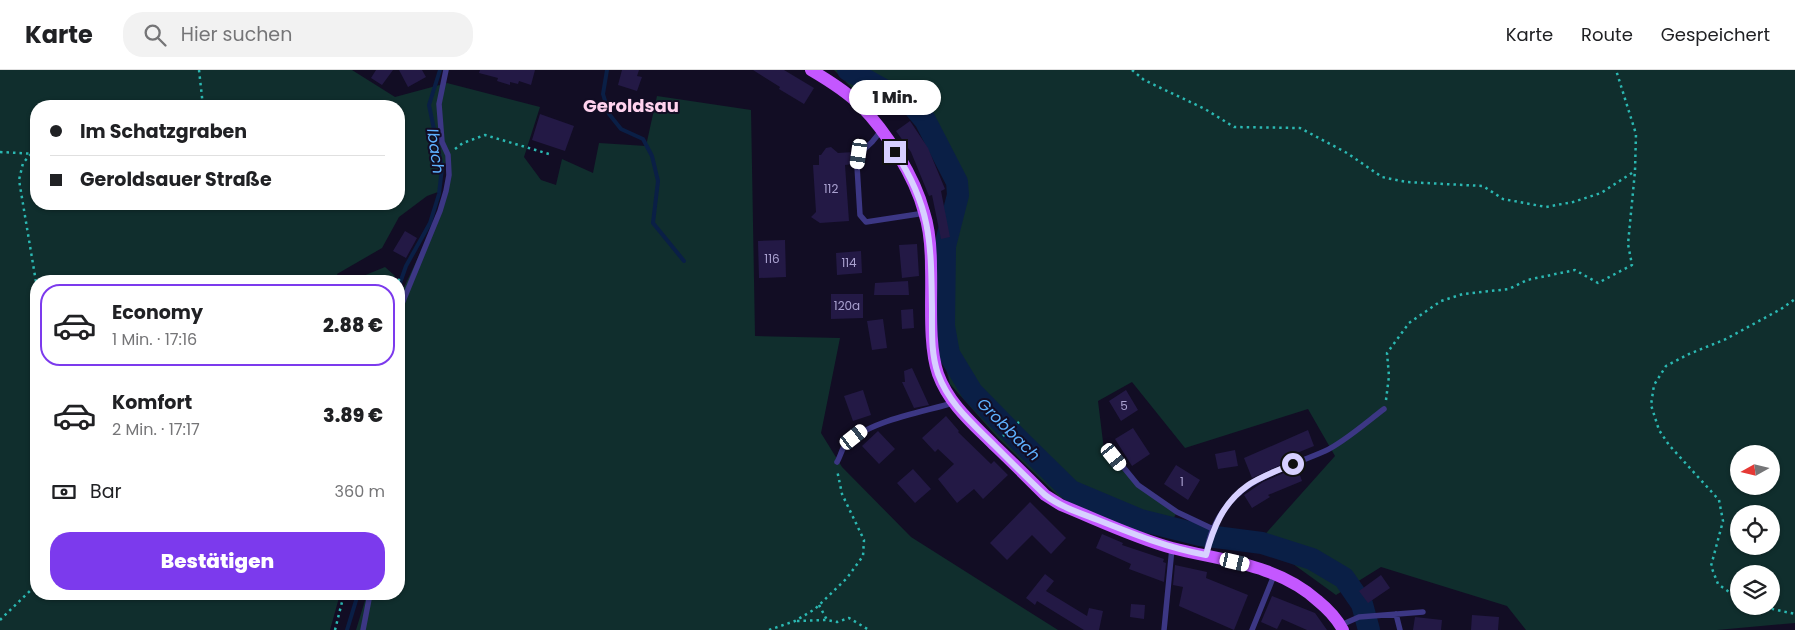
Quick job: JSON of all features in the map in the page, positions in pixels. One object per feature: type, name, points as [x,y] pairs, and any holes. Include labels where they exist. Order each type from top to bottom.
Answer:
[{"type":"main road","points":[[811,70],[844,91],[855,101],[881,130],[915,185],[925,213],[930,244],[934,354],[938,373],[953,403],[1035,485],[1053,500],[1070,509],[1172,548],[1207,550],[1275,574],[1302,588],[1315,598],[1342,628]]},
{"type":"lane","points":[[405,296],[440,211],[448,175],[448,155],[442,142],[439,104],[446,70]]},
{"type":"lane","points":[[881,130],[859,154],[857,166],[860,215],[866,222],[925,213]]},
{"type":"lane","points":[[837,462],[845,445],[864,430],[953,403]]},
{"type":"lane","points":[[1207,550],[1213,530],[1227,504],[1247,485],[1327,450],[1384,409]]},
{"type":"lane","points":[[1114,457],[1138,485],[1177,512],[1213,530]]},
{"type":"lane","points":[[1164,630],[1172,548]]},
{"type":"lane","points":[[1252,630],[1275,574]]},
{"type":"lane","points":[[363,630],[369,600]]},
{"type":"lane","points":[[1342,628],[1360,617],[1423,612]]},
{"type":"lane","points":[[1396,614],[1400,630]]},
{"type":"path","points":[[199,70],[202,100]]},
{"type":"path","points":[[1132,70],[1144,80],[1205,109],[1234,127],[1300,128],[1347,153],[1382,177],[1406,182],[1483,186],[1503,200],[1546,207],[1601,194],[1636,171]]},
{"type":"path","points":[[1384,409],[1389,376],[1387,353],[1409,323],[1441,300],[1463,294],[1509,289],[1527,280],[1575,270],[1598,283],[1632,265],[1628,244],[1636,171],[1636,134],[1616,70]]},
{"type":"path","points":[[448,155],[463,142],[485,135],[549,154]]},
{"type":"path","points":[[0,152],[30,154]]},
{"type":"path","points":[[30,155],[23,163],[19,180],[35,275]]},
{"type":"path","points":[[1730,593],[1718,584],[1710,566],[1723,521],[1719,500],[1669,445],[1659,430],[1651,405],[1654,385],[1666,366],[1689,354],[1726,339],[1795,300]]},
{"type":"path","points":[[1005,434],[1019,422]]},
{"type":"path","points":[[769,630],[795,621],[819,605],[847,578],[863,556],[864,540],[842,494],[837,475],[837,462]]},
{"type":"path","points":[[0,620],[30,591]]},
{"type":"path","points":[[335,630],[342,600]]},
{"type":"path","points":[[819,605],[826,620]]},
{"type":"path","points":[[1780,611],[1795,614]]},
{"type":"path","points":[[795,621],[826,620],[837,622],[849,618],[869,630]]},
{"type":"green space","points":[[0,70],[352,70],[395,97],[447,83],[540,107],[524,157],[541,180],[556,185],[562,159],[593,173],[599,143],[646,146],[657,96],[751,110],[755,336],[840,338],[821,433],[842,467],[911,537],[1058,630],[356,630],[365,600],[405,600],[405,285],[440,211],[446,191],[447,157],[438,192],[427,196],[399,217],[382,248],[337,275],[30,275],[30,600],[338,600],[330,630],[0,630]]},
{"type":"green space","points":[[834,70],[1795,70],[1795,623],[1717,630],[1526,630],[1507,606],[1381,567],[1336,595],[1260,540],[1335,456],[1308,409],[1185,448],[1132,382],[1098,401],[1104,450],[1138,485],[1177,512],[1170,525],[1106,503],[1060,498],[998,438],[950,384],[941,349],[941,240],[949,219],[953,184],[913,112],[888,96],[872,108]]},
{"type":"green space","points":[[385,267],[394,275],[366,275]]},
{"type":"building","points":[[376,70],[393,70],[382,85],[371,78]]},
{"type":"building","points":[[399,70],[422,70],[426,77],[408,87]]},
{"type":"building","points":[[480,70],[535,70],[531,85],[519,81],[518,84],[510,82],[510,85],[497,81],[498,78],[479,73]]},
{"type":"building","points":[[622,70],[639,70],[637,76],[642,77],[637,91],[618,85]]},
{"type":"building","points":[[753,70],[784,70],[814,88],[804,104]]},
{"type":"building","points":[[540,114],[574,126],[565,151],[532,140]]},
{"type":"building","points":[[910,121],[928,148],[945,189],[941,191],[950,237],[941,239],[932,195],[929,196],[911,152],[896,131]]},
{"type":"building","points":[[831,147],[838,153],[854,152],[853,164],[845,165],[849,221],[820,223],[811,217],[816,212],[813,165],[819,165],[819,155],[826,148]]},
{"type":"building","points":[[405,231],[417,238],[406,258],[393,251]]},
{"type":"building","points":[[785,240],[786,277],[759,278],[758,241]]},
{"type":"building","points":[[917,244],[919,276],[902,278],[899,245]]},
{"type":"building","points":[[861,251],[862,273],[837,275],[836,253]]},
{"type":"building","points":[[908,281],[909,295],[874,295],[875,283]]},
{"type":"building","points":[[831,294],[863,294],[863,318],[831,319]]},
{"type":"building","points":[[913,309],[914,328],[902,329],[901,310]]},
{"type":"building","points":[[883,319],[887,348],[872,350],[867,321]]},
{"type":"building","points":[[912,368],[929,405],[914,408],[902,382],[905,382],[904,371]]},
{"type":"building","points":[[863,390],[871,415],[853,421],[844,396]]},
{"type":"building","points":[[1126,390],[1138,410],[1121,421],[1109,401]]},
{"type":"building","points":[[946,416],[958,432],[991,464],[994,461],[1008,475],[983,499],[974,489],[957,503],[938,479],[954,464],[938,449],[935,452],[922,438]]},
{"type":"building","points":[[1133,428],[1150,454],[1132,466],[1115,439]]},
{"type":"building","points":[[1308,430],[1314,446],[1292,455],[1294,459],[1252,478],[1244,458]]},
{"type":"building","points":[[878,431],[895,449],[879,464],[862,446]]},
{"type":"building","points":[[1235,450],[1238,466],[1218,469],[1215,454]]},
{"type":"building","points":[[1176,465],[1200,480],[1188,500],[1164,484]]},
{"type":"building","points":[[1297,467],[1302,481],[1268,495],[1270,497],[1252,508],[1244,495],[1263,482]]},
{"type":"building","points":[[913,469],[931,489],[915,503],[897,483]]},
{"type":"building","points":[[1030,502],[1066,538],[1051,554],[1032,535],[1007,560],[990,543]]},
{"type":"building","points":[[1102,534],[1123,543],[1122,545],[1164,559],[1163,562],[1166,563],[1164,582],[1129,569],[1131,564],[1096,548]]},
{"type":"building","points":[[1175,565],[1207,572],[1206,578],[1248,595],[1234,630],[1179,606],[1183,587],[1173,585]]},
{"type":"building","points":[[1045,574],[1054,581],[1046,591],[1087,616],[1089,608],[1103,611],[1099,630],[1084,630],[1037,601],[1035,605],[1026,598]]},
{"type":"building","points":[[1381,575],[1390,588],[1368,603],[1359,591]]},
{"type":"building","points":[[1272,596],[1315,613],[1327,630],[1307,630],[1282,619],[1277,629],[1261,622]]},
{"type":"building","points":[[1131,604],[1145,605],[1144,619],[1130,617]]},
{"type":"building","points":[[1472,615],[1499,617],[1498,630],[1471,630]]},
{"type":"building","points":[[1415,617],[1442,620],[1441,630],[1413,630]]},
{"type":"waterway","name":"Ibach","points":[[403,275],[430,223],[439,194],[442,168],[429,105],[440,70]]},
{"type":"waterway","points":[[607,70],[603,94],[609,114],[621,129],[643,139],[652,156],[658,181],[653,223],[684,261]]},
{"type":"waterway","name":"Grobbach","points":[[848,70],[913,106],[925,120],[957,182],[958,195],[945,246],[944,326],[949,354],[972,392],[1071,491],[1140,520],[1200,535],[1262,543],[1312,559],[1344,578],[1362,604],[1369,630]]},
{"type":"waterway","name":"Ibach","points":[[347,630],[356,600]]},
{"type":"district","name":"Geroldsau","points":[[631,106]]},
{"type":"route","points":[[895,152],[915,185],[925,213],[931,260],[932,344],[935,363],[942,383],[953,403],[961,412],[1045,495],[1061,505],[1132,534],[1172,548],[1206,555],[1213,530],[1227,504],[1247,485],[1293,464]]}]
